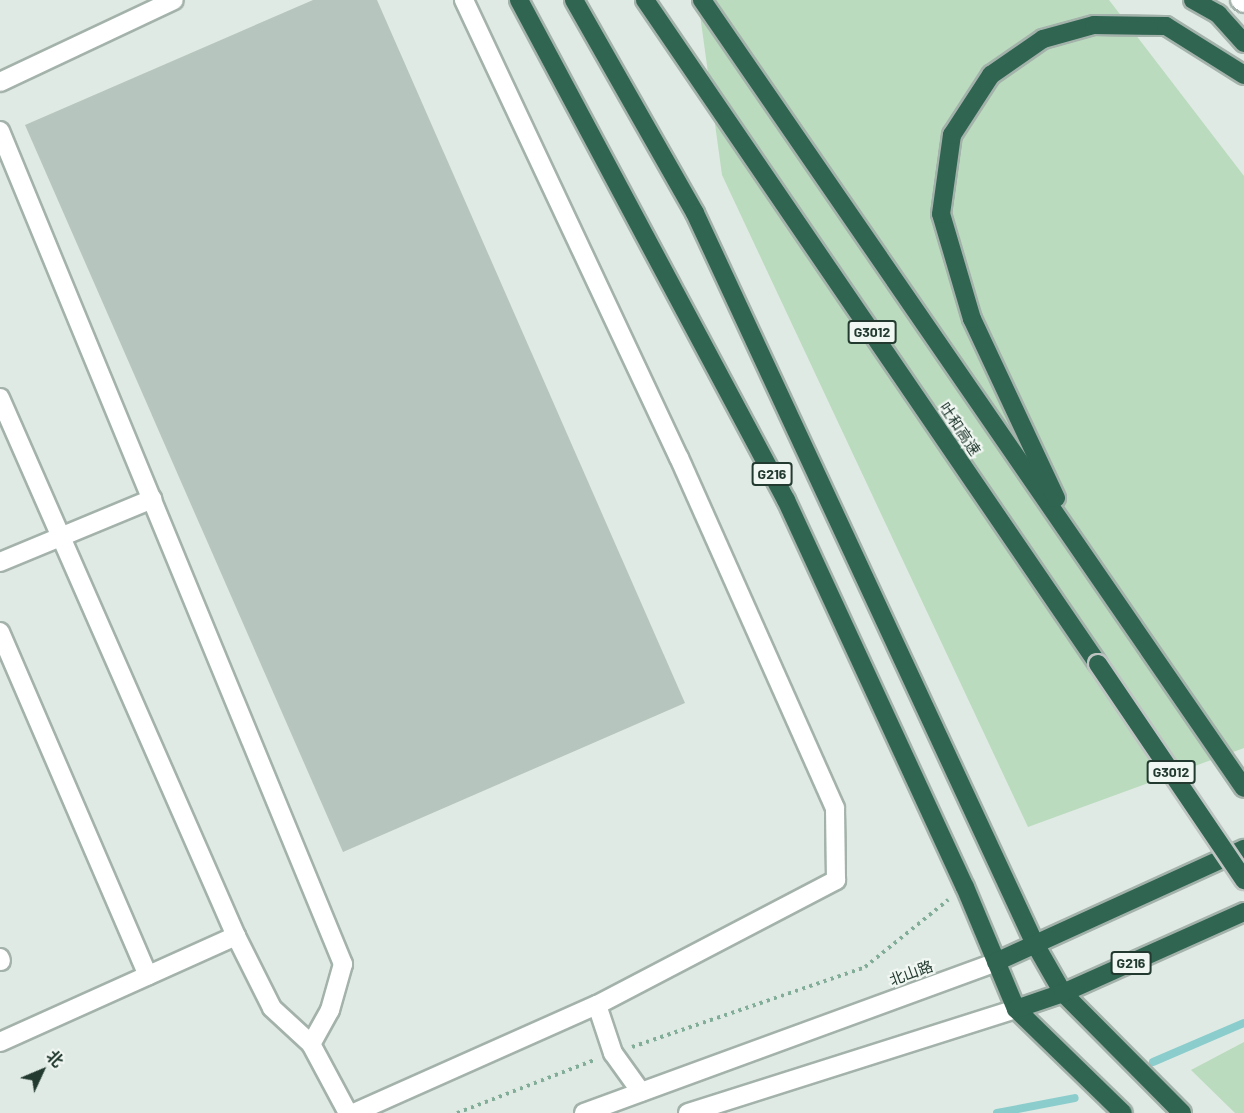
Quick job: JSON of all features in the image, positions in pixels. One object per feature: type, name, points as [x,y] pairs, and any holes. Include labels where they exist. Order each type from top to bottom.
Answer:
[{"type":"highway","name":"G216","points":[[519,0],[786,500],[965,887],[1016,1009],[1063,993],[1244,912]]},
{"type":"highway","points":[[574,0],[695,213],[1035,944],[1063,993],[1182,1113]]},
{"type":"highway","name":"吐和高速","points":[[645,0],[1244,880]]},
{"type":"highway","name":"吐和高速","points":[[702,0],[1244,789]]},
{"type":"highway","points":[[1193,0],[1218,14],[1244,44]]},
{"type":"highway","points":[[1082,551],[972,319],[941,214],[951,135],[991,75],[1043,39],[1094,25],[1166,26],[1244,75]]},
{"type":"highway","name":"北山路","points":[[996,962],[1244,849]]},
{"type":"highway","points":[[1016,1009],[1123,1113]]},
{"type":"street","points":[[0,82],[174,0]]},
{"type":"street","points":[[354,1113],[597,1005],[836,880],[835,808],[678,458],[464,0]]},
{"type":"street","points":[[1240,0],[1244,3]]},
{"type":"street","points":[[0,131],[343,964],[330,1010],[311,1044]]},
{"type":"street","points":[[0,398],[236,936],[272,1008],[311,1044],[348,1113]]},
{"type":"street","points":[[0,562],[152,499]]},
{"type":"street","points":[[0,632],[148,976]]},
{"type":"street","points":[[0,1042],[236,936]]},
{"type":"street","name":"北山路","points":[[584,1113],[996,962]]},
{"type":"street","points":[[597,1005],[613,1053],[641,1092]]},
{"type":"street","points":[[688,1113],[1016,1009]]},
{"type":"path","points":[[457,1113],[613,1053],[865,967],[965,887]]},
{"type":"green space","points":[[698,0],[1109,0],[1244,176],[1244,748],[1028,827],[722,175]]},
{"type":"green space","points":[[1244,1042],[1244,1113],[1235,1113],[1191,1070]]},
{"type":"building","points":[[313,0],[377,0],[685,703],[343,852],[25,125]]},
{"type":"waterway","points":[[1153,1062],[1244,1023]]},
{"type":"waterway","points":[[997,1113],[1075,1098]]}]
